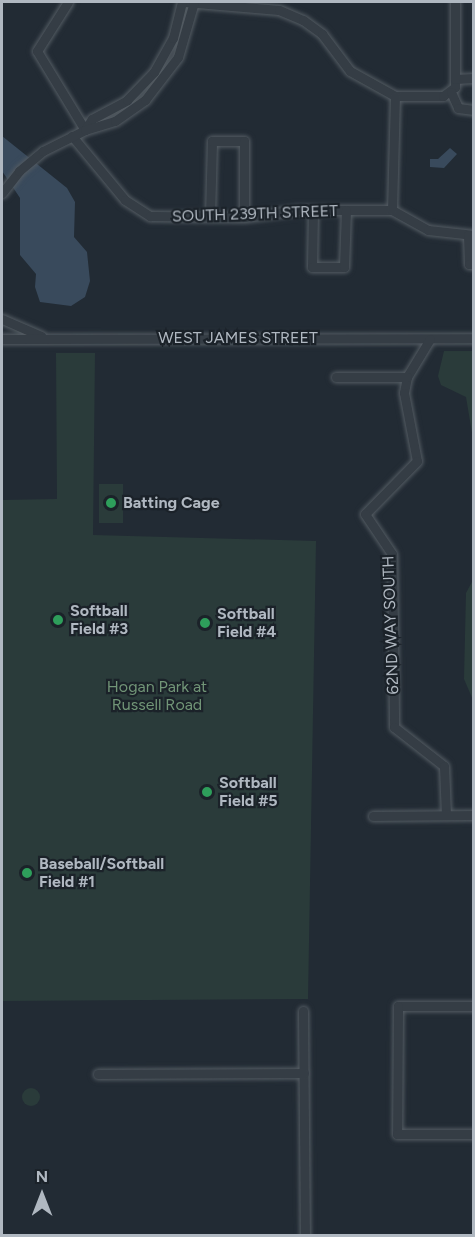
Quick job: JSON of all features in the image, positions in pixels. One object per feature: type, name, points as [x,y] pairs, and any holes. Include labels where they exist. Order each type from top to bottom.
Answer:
[{"type":"street","points":[[68,2],[37,51],[85,130]]},
{"type":"street","points":[[3,192],[32,159],[85,130],[115,121],[158,87],[178,57],[189,2],[269,9],[303,20],[322,34],[350,71],[395,96],[451,92]]},
{"type":"street","points":[[455,2],[455,79],[451,92],[458,108],[474,110]]},
{"type":"street","points":[[455,79],[474,78]]},
{"type":"street","points":[[392,210],[395,96]]},
{"type":"street","name":"SOUTH 239TH STREET","points":[[72,136],[125,200],[150,216],[244,217],[313,210],[392,210],[428,230],[471,235],[469,264],[474,264]]},
{"type":"street","points":[[210,217],[212,141],[244,141],[244,217]]},
{"type":"street","points":[[313,210],[312,267],[344,267],[346,210]]},
{"type":"street","points":[[2,319],[49,338]]},
{"type":"street","name":"WEST JAMES STREET","points":[[2,339],[474,338]]},
{"type":"street","name":"62ND WAY SOUTH","points":[[430,339],[407,377],[405,406],[417,461],[365,514],[392,554],[394,728],[444,766],[446,815]]},
{"type":"street","points":[[336,377],[407,377]]},
{"type":"street","points":[[373,816],[474,815]]},
{"type":"street","points":[[474,1006],[398,1006],[398,1134],[474,1134]]},
{"type":"street","points":[[303,1011],[305,1236]]},
{"type":"street","points":[[98,1074],[304,1073]]},
{"type":"green space","points":[[444,351],[473,351],[473,439],[466,397],[441,385],[438,376]]},
{"type":"green space","name":"Hogan Park at Russell Road","points":[[56,353],[95,353],[93,535],[316,541],[308,999],[2,1001],[2,500],[57,499]]},
{"type":"green space","name":"Batting Cage","points":[[99,484],[123,484],[123,523],[99,523]]},
{"type":"green space","points":[[473,580],[473,700],[464,679],[466,593]]},
{"type":"green space","points":[[31,1088],[37,1091],[40,1097],[37,1103],[31,1106],[25,1103],[22,1097],[25,1091]]},
{"type":"water","points":[[2,136],[67,188],[75,202],[74,237],[87,252],[90,281],[85,297],[71,306],[40,302],[35,287],[36,274],[20,255],[20,198],[2,171]]},
{"type":"water","points":[[450,148],[457,154],[444,168],[430,167],[430,159],[438,159]]},
{"type":"place","name":"Batting Cage","points":[[111,503]]},
{"type":"place","name":"Softball Field #3","points":[[58,620]]},
{"type":"place","name":"Softball Field #4","points":[[205,623]]},
{"type":"place","name":"Softball Field #5","points":[[207,792]]},
{"type":"place","name":"Baseball/Softball Field #1","points":[[27,873]]}]
